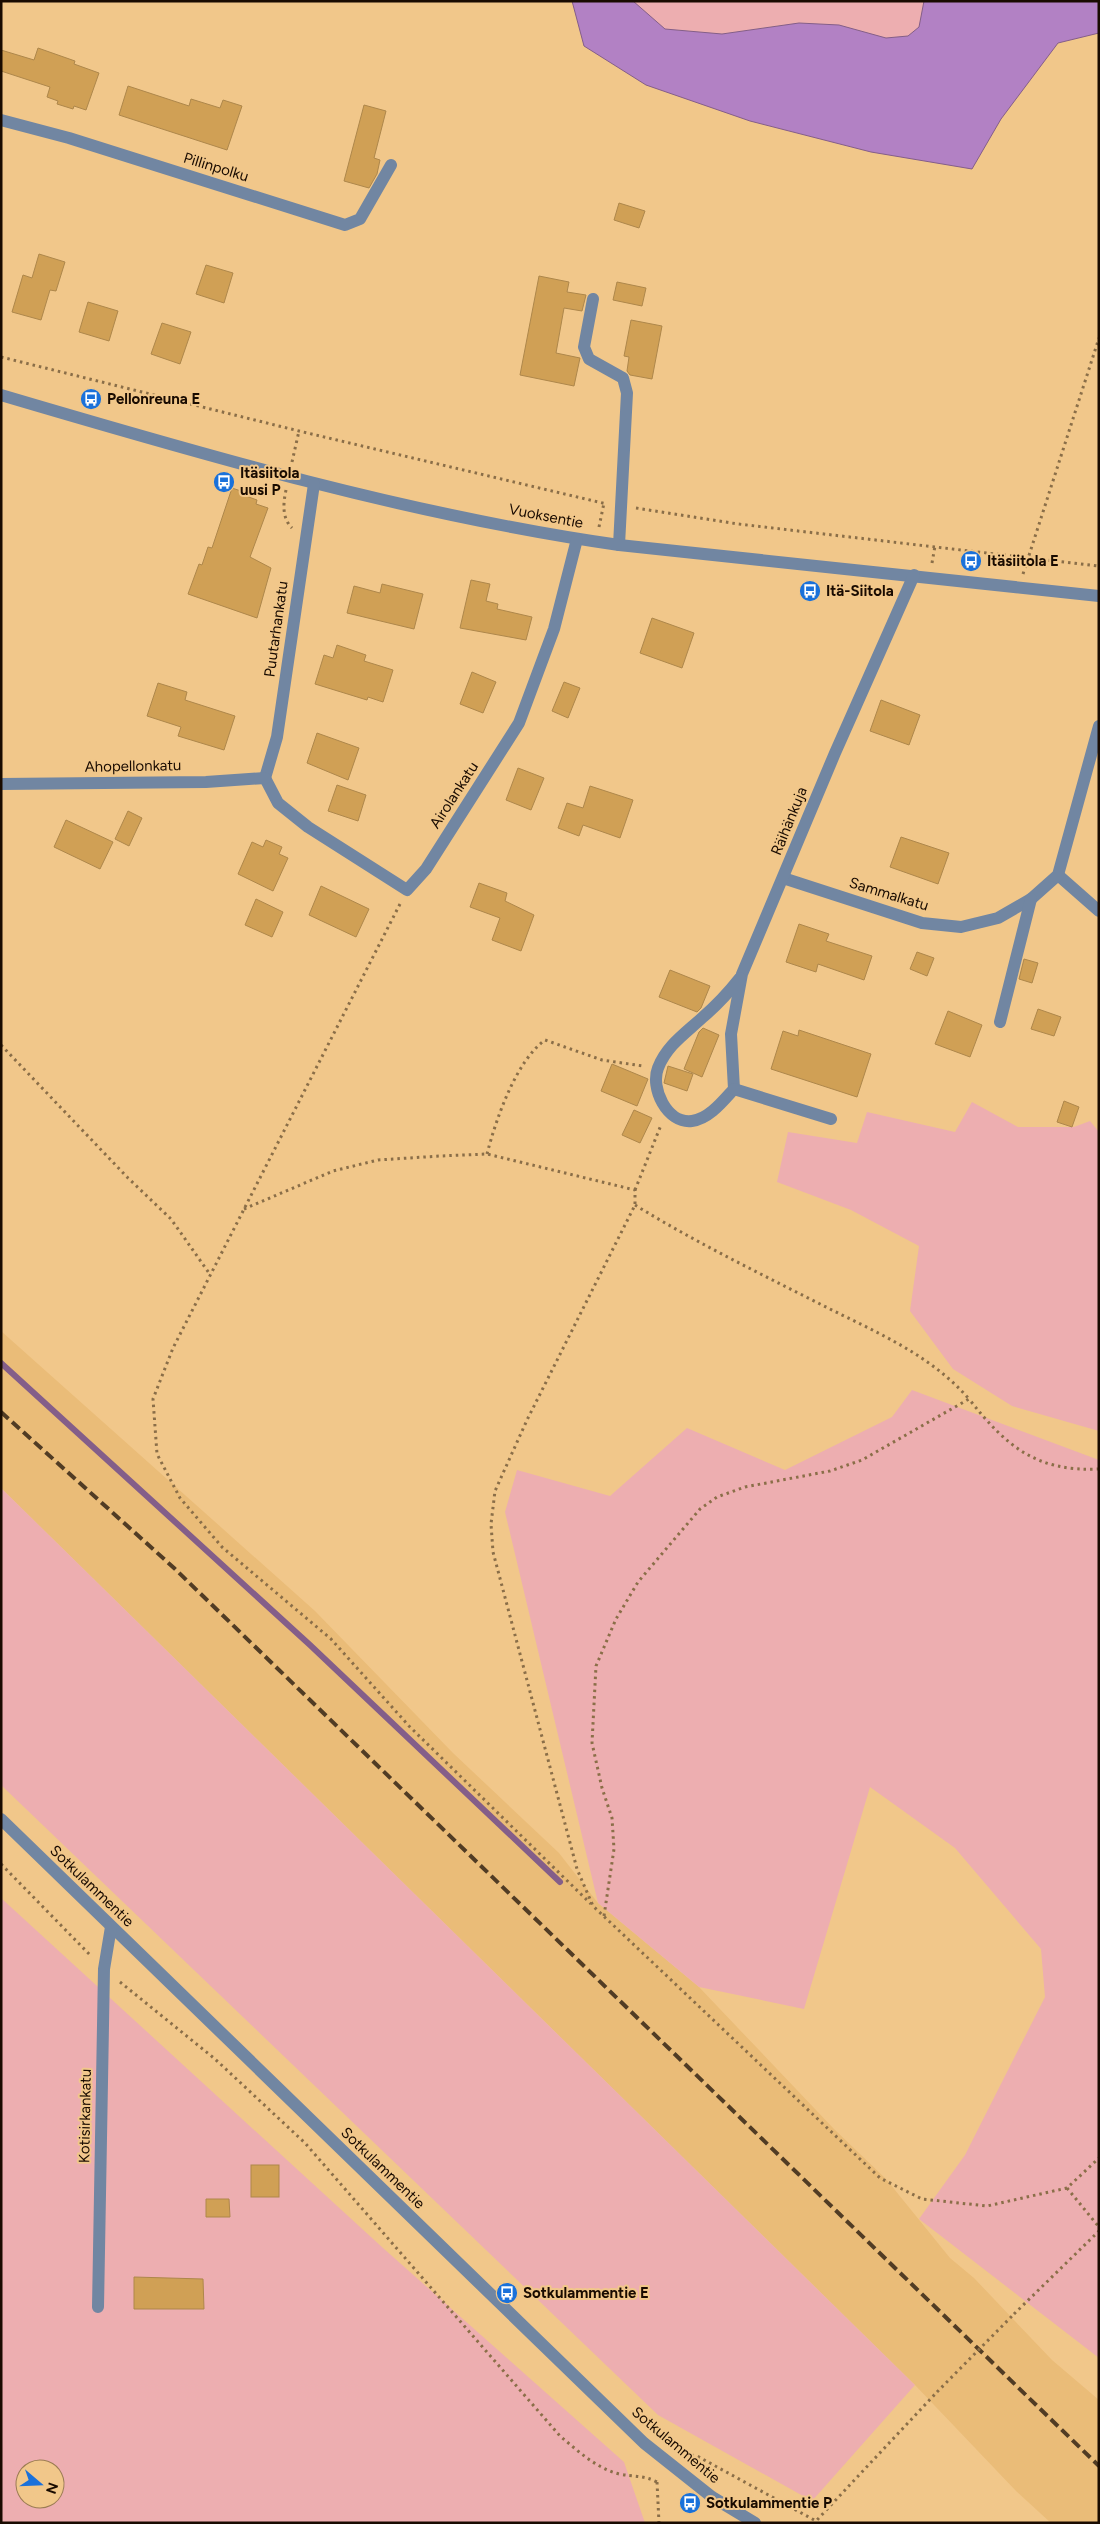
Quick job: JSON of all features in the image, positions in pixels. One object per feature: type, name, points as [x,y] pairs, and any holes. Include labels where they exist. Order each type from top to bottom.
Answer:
[{"type":"street","name":"Pillinpolku","points":[[1,120],[69,138],[345,225],[360,219],[391,165]]},
{"type":"street","points":[[592,299],[584,347],[589,358],[623,378],[627,392],[619,545]]},
{"type":"street","name":"Vuoksentie","points":[[1,395],[314,484],[473,519],[577,539],[1099,596]]},
{"type":"street","name":"Puutarhankatu","points":[[265,778],[277,737],[314,484]]},
{"type":"street","name":"Airolankatu","points":[[407,890],[426,869],[519,723],[554,629],[577,539]]},
{"type":"street","name":"Räihänkuja","points":[[734,1089],[731,1034],[742,974],[835,753],[914,575]]},
{"type":"street","points":[[1099,726],[1058,875],[1099,911]]},
{"type":"street","points":[[265,778],[278,803],[308,827],[407,890]]},
{"type":"street","name":"Ahopellonkatu","points":[[1,784],[206,782],[265,778]]},
{"type":"street","name":"Sammalkatu","points":[[783,878],[922,923],[961,927],[998,918],[1031,899],[1058,875]]},
{"type":"street","points":[[1000,1022],[1031,899]]},
{"type":"street","points":[[742,974],[728,992],[702,1018],[677,1038],[657,1069],[656,1085],[660,1100],[668,1112],[691,1122],[705,1116],[734,1089],[831,1119]]},
{"type":"street","name":"Sotkulammentie","points":[[1,1819],[644,2444],[712,2497],[755,2523]]},
{"type":"street","name":"Kotisirkankatu","points":[[98,2307],[104,1969],[111,1927]]},
{"type":"path","points":[[1020,586],[1099,338]]},
{"type":"path","points":[[1,357],[299,431],[621,506],[738,524],[1099,566]]},
{"type":"path","points":[[407,890],[209,1274],[173,1348],[153,1399],[158,1454],[180,1498],[222,1547],[331,1639],[409,1726],[593,1906],[880,2178],[922,2199],[987,2206],[1067,2188],[1099,2158]]},
{"type":"path","points":[[487,1154],[492,1136],[520,1070],[533,1048],[546,1040],[602,1060],[657,1069]]},
{"type":"path","points":[[1,1045],[128,1178],[171,1219],[209,1274]]},
{"type":"path","points":[[593,1906],[577,1869],[493,1552],[491,1524],[495,1491],[527,1420],[635,1205],[636,1190],[655,1138],[668,1112]]},
{"type":"path","points":[[244,1209],[333,1171],[378,1160],[487,1154],[636,1190]]},
{"type":"path","points":[[635,1205],[687,1237],[904,1346],[953,1381],[993,1430],[1026,1454],[1052,1466],[1099,1469]]},
{"type":"path","points":[[604,1916],[614,1850],[612,1818],[602,1788],[592,1743],[596,1666],[616,1619],[638,1582],[700,1509],[718,1497],[745,1487],[830,1471],[862,1460],[969,1399]]},
{"type":"path","points":[[1,1864],[104,1969],[215,2059],[305,2143],[560,2436],[594,2464],[619,2474],[644,2476],[657,2482],[660,2523]]},
{"type":"path","points":[[1067,2188],[1099,2227]]},
{"type":"path","points":[[685,2454],[697,2456],[818,2522],[937,2392],[1099,2231]]},
{"type":"shaded area","points":[[572,1],[633,1],[665,29],[722,34],[799,23],[839,25],[886,38],[908,36],[919,27],[924,1],[1099,1],[1099,33],[1058,43],[1001,119],[972,169],[871,152],[750,121],[646,85],[584,46]]},
{"type":"shaded area","points":[[633,1],[924,1],[919,27],[908,36],[886,38],[839,25],[782,25],[722,34],[665,29]]},
{"type":"shaded area","points":[[972,1102],[1018,1127],[1074,1127],[1090,1121],[1099,1132],[1099,1431],[1012,1406],[953,1369],[910,1311],[919,1246],[851,1210],[777,1182],[788,1132],[857,1143],[867,1112],[955,1132]]},
{"type":"shaded area","points":[[1,1331],[315,1611],[453,1753],[559,1853],[598,1903],[699,1987],[834,2129],[886,2179],[950,2258],[974,2278],[1052,2360],[1099,2400],[1099,2523],[1051,2523],[1016,2491],[915,2385],[1,1488]]},
{"type":"shaded area","points":[[912,1390],[1099,1460],[1099,2358],[919,2219],[965,2155],[1045,1997],[1041,1949],[955,1848],[870,1787],[804,2009],[699,1987],[598,1903],[505,1512],[517,1470],[610,1496],[687,1428],[785,1470],[892,1417]]},
{"type":"shaded area","points":[[1,1488],[915,2385],[812,2501],[658,2415],[1,1785]]},
{"type":"shaded area","points":[[1,1898],[383,2248],[624,2462],[645,2523],[1,2523]]},
{"type":"building","points":[[38,48],[75,61],[74,64],[99,73],[86,110],[74,106],[73,109],[57,104],[58,101],[47,97],[50,87],[1,71],[1,50],[34,60]]},
{"type":"building","points":[[128,86],[189,106],[191,99],[220,108],[223,100],[242,106],[227,150],[119,115]]},
{"type":"building","points":[[364,105],[386,111],[374,158],[380,160],[377,174],[369,188],[344,181]]},
{"type":"building","points":[[619,203],[645,211],[639,228],[614,220]]},
{"type":"building","points":[[39,254],[65,262],[56,291],[50,290],[41,320],[12,312],[23,275],[32,278]]},
{"type":"building","points":[[206,265],[233,273],[224,303],[196,294]]},
{"type":"building","points":[[539,276],[569,282],[567,292],[586,295],[582,311],[564,308],[556,353],[580,358],[574,386],[520,375]]},
{"type":"building","points":[[617,282],[646,288],[642,306],[613,300]]},
{"type":"building","points":[[88,302],[118,311],[109,341],[79,332]]},
{"type":"building","points":[[631,320],[662,326],[652,379],[630,375],[627,371],[629,357],[624,356]]},
{"type":"building","points":[[162,323],[191,332],[180,364],[151,354]]},
{"type":"building","points":[[232,488],[247,493],[246,496],[257,500],[256,504],[268,508],[250,557],[271,568],[257,618],[188,594],[199,564],[202,565],[208,547],[212,548]]},
{"type":"building","points":[[471,580],[490,584],[486,601],[498,604],[497,609],[532,617],[526,640],[460,628]]},
{"type":"building","points":[[382,584],[423,594],[414,629],[347,613],[354,586],[380,593]]},
{"type":"building","points":[[652,618],[694,633],[682,668],[640,653]]},
{"type":"building","points":[[337,645],[366,655],[364,661],[393,670],[383,702],[368,697],[367,700],[315,684],[324,655],[333,658]]},
{"type":"building","points":[[472,672],[496,682],[483,713],[460,704]]},
{"type":"building","points":[[564,682],[580,688],[568,718],[552,711]]},
{"type":"building","points":[[158,683],[187,692],[185,700],[235,716],[224,750],[178,736],[181,727],[147,716]]},
{"type":"building","points":[[881,700],[920,715],[909,745],[870,731]]},
{"type":"building","points":[[317,733],[359,748],[348,780],[307,763]]},
{"type":"building","points":[[518,768],[544,778],[531,810],[506,800]]},
{"type":"building","points":[[337,785],[366,795],[358,821],[328,811]]},
{"type":"building","points":[[590,786],[633,800],[620,838],[583,825],[579,836],[558,828],[567,803],[583,808]]},
{"type":"building","points":[[128,811],[142,818],[129,846],[115,839]]},
{"type":"building","points":[[66,820],[113,842],[100,869],[54,847]]},
{"type":"building","points":[[901,837],[949,853],[938,884],[890,867]]},
{"type":"building","points":[[266,840],[282,847],[279,854],[288,858],[273,891],[238,874],[252,842],[263,847]]},
{"type":"building","points":[[479,883],[507,893],[505,901],[534,915],[521,951],[492,940],[500,918],[470,907]]},
{"type":"building","points":[[321,886],[369,909],[356,937],[309,915]]},
{"type":"building","points":[[256,899],[283,912],[272,937],[245,925]]},
{"type":"building","points":[[799,924],[829,934],[826,941],[872,956],[864,980],[818,964],[816,972],[786,962]]},
{"type":"building","points":[[917,952],[934,958],[927,976],[910,969]]},
{"type":"building","points":[[1024,959],[1038,963],[1032,983],[1019,979]]},
{"type":"building","points":[[670,970],[710,986],[701,1008],[697,1012],[659,997]]},
{"type":"building","points":[[1038,1009],[1061,1017],[1054,1036],[1031,1029]]},
{"type":"building","points":[[948,1011],[982,1025],[970,1057],[935,1044]]},
{"type":"building","points":[[703,1028],[719,1035],[702,1077],[684,1069],[699,1032]]},
{"type":"building","points":[[799,1030],[871,1054],[857,1097],[771,1069],[783,1031],[798,1036]]},
{"type":"building","points":[[612,1064],[648,1079],[637,1106],[601,1091]]},
{"type":"building","points":[[668,1066],[693,1074],[687,1091],[664,1083]]},
{"type":"building","points":[[1064,1101],[1079,1107],[1072,1127],[1057,1122]]},
{"type":"building","points":[[634,1110],[652,1118],[640,1143],[622,1135]]},
{"type":"building","points":[[251,2165],[279,2165],[279,2197],[251,2197]]},
{"type":"building","points":[[206,2199],[229,2199],[230,2217],[206,2217]]},
{"type":"building","points":[[134,2277],[203,2279],[204,2309],[134,2309]]},
{"type":"waterway","points":[[1,1363],[310,1645],[560,1882]]},
{"type":"railway","points":[[1,1412],[174,1568],[1099,2466]]},
{"type":"place","name":"Pellonreuna E","points":[[91,399]]},
{"type":"place","name":"Itäsiitola uusi P","points":[[224,482]]},
{"type":"place","name":"Itäsiitola E","points":[[971,561]]},
{"type":"place","name":"Itä-Siitola","points":[[810,591]]},
{"type":"place","name":"Sotkulammentie E","points":[[507,2293]]},
{"type":"place","name":"Sotkulammentie P","points":[[690,2503]]}]
